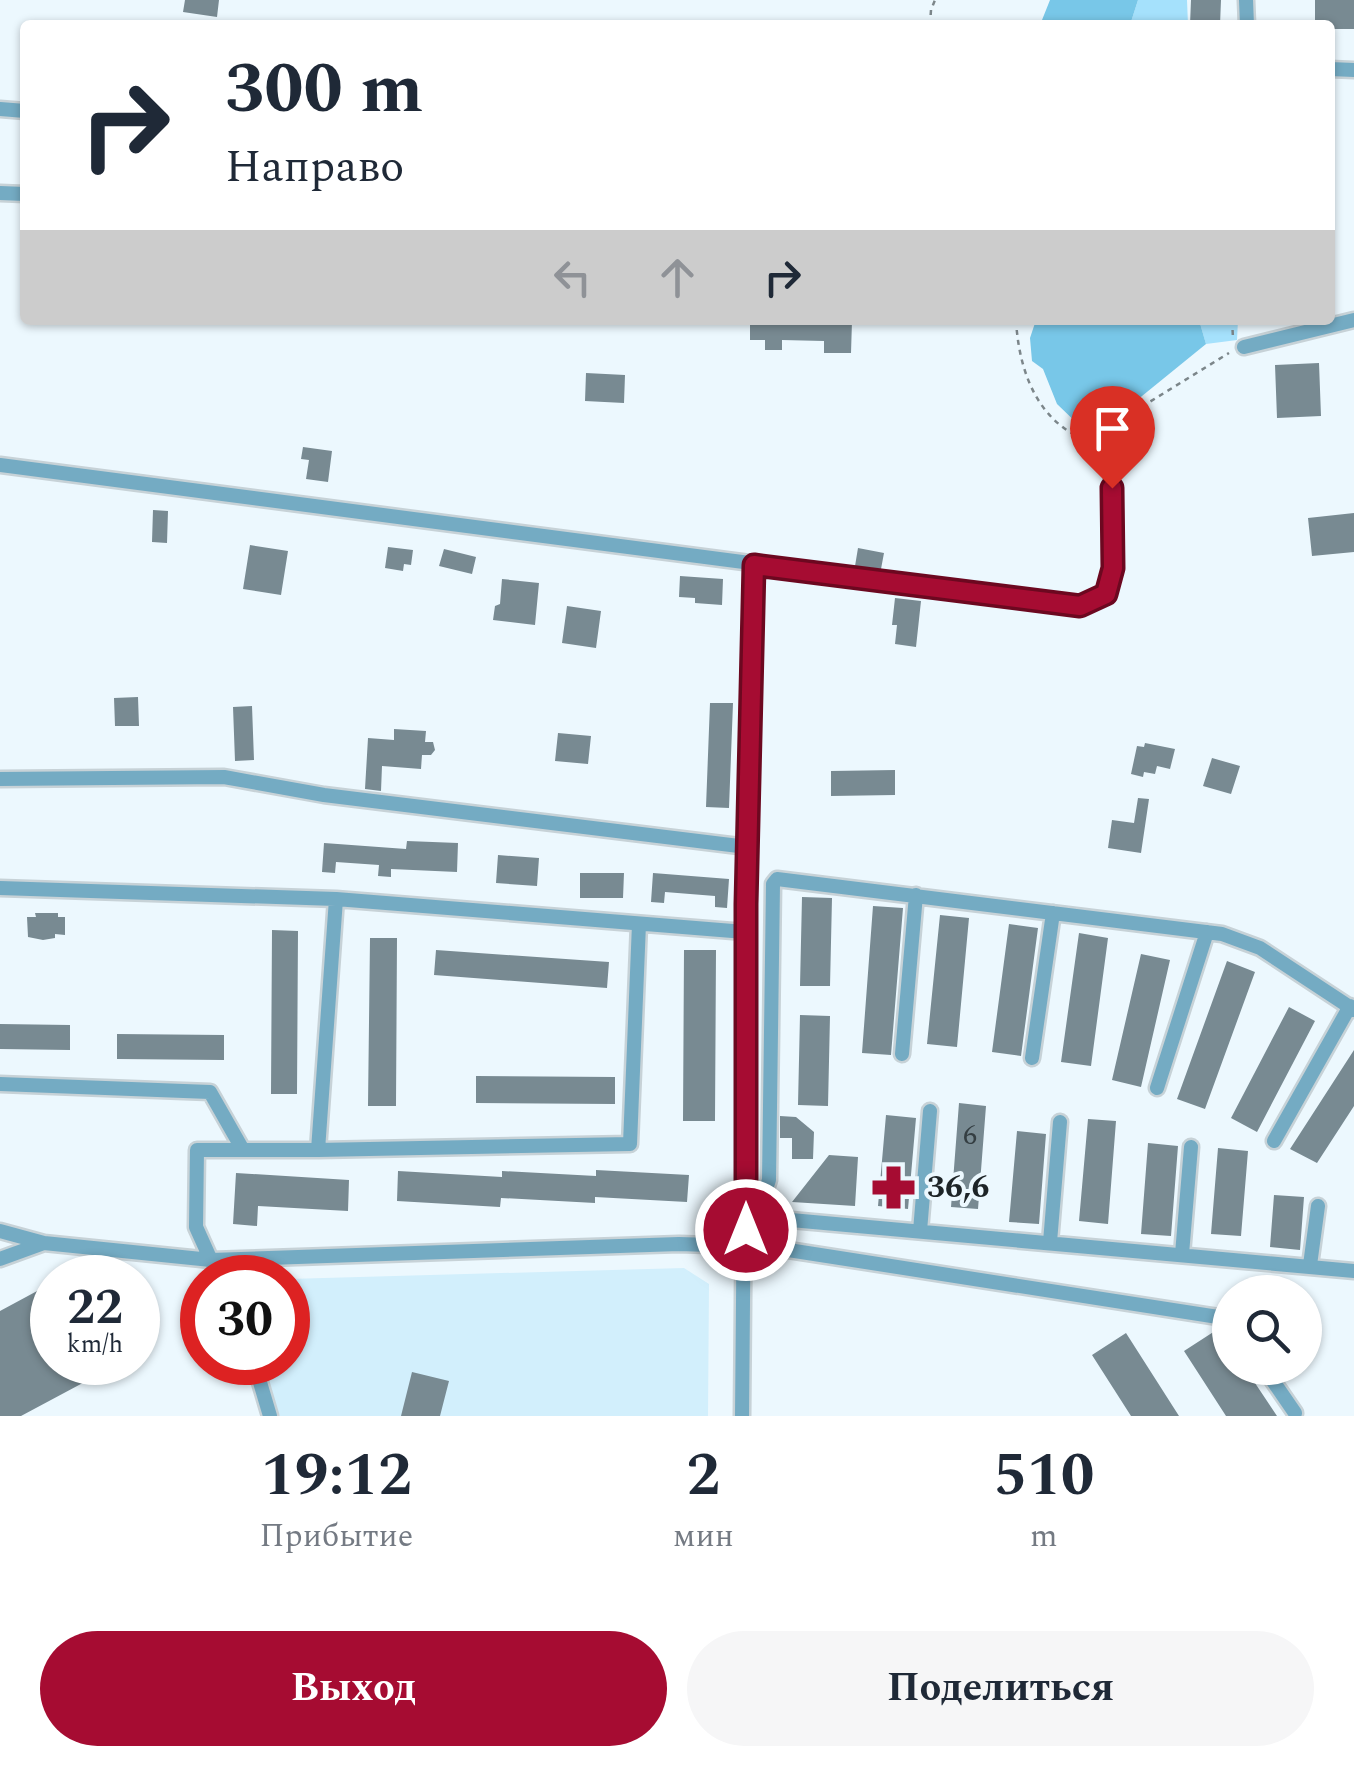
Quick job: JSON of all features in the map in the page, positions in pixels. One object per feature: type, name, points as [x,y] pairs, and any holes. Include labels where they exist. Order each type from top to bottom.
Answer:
[{"type":"street","points":[[1238,349],[1334,325]]},
{"type":"street","points":[[0,465],[1080,606],[1106,594],[1113,568],[1112,449]]},
{"type":"street","points":[[742,1416],[745,1248],[749,1230],[746,848],[754,565]]},
{"type":"street","points":[[0,780],[224,776],[324,794],[746,848]]},
{"type":"street","points":[[749,1230],[769,1180],[774,881],[781,878],[1207,932],[1242,939],[1260,948],[1352,1008],[1274,1142]]},
{"type":"street","points":[[0,888],[336,899],[746,932]]},
{"type":"street","points":[[902,1054],[916,895]]},
{"type":"street","points":[[318,1150],[336,899]]},
{"type":"street","points":[[1032,1058],[1053,913]]},
{"type":"street","points":[[209,1255],[196,1227],[197,1150],[630,1144],[639,924]]},
{"type":"street","points":[[1157,1088],[1207,932]]},
{"type":"street","points":[[0,1084],[210,1092],[243,1150]]},
{"type":"street","points":[[920,1231],[930,1111]]},
{"type":"street","points":[[1050,1242],[1060,1122]]},
{"type":"street","points":[[1182,1254],[1191,1146]]},
{"type":"street","points":[[1310,1265],[1318,1206]]},
{"type":"street","points":[[760,1208],[772,1221],[1354,1271]]},
{"type":"street","points":[[749,1230],[761,1231],[772,1221]]},
{"type":"street","points":[[0,1231],[44,1243],[180,1257]]},
{"type":"street","points":[[0,1259],[44,1243]]},
{"type":"street","points":[[310,1257],[678,1244],[769,1247],[1212,1316]]},
{"type":"street","points":[[261,1385],[270,1416]]},
{"type":"street","points":[[1275,1385],[1295,1414]]},
{"type":"path","points":[[1016,325],[1018,352],[1039,403],[1064,429],[1112,449],[1130,414],[1238,349],[1233,325]]},
{"type":"shaded area","points":[[1050,0],[1138,0],[1132,20],[1042,20]]},
{"type":"shaded area","points":[[1138,0],[1187,0],[1188,20],[1132,20]]},
{"type":"shaded area","points":[[1034,325],[1200,325],[1206,344],[1110,422],[1082,428],[1057,404],[1043,369],[1032,361],[1030,338]]},
{"type":"shaded area","points":[[1200,325],[1238,325],[1237,340],[1206,344]]},
{"type":"shaded area","points":[[684,1268],[709,1284],[708,1416],[276,1416],[266,1385],[310,1385],[310,1278]]},
{"type":"building","points":[[185,0],[219,0],[217,17],[183,12]]},
{"type":"building","points":[[1191,0],[1221,0],[1220,20],[1190,20]]},
{"type":"building","points":[[1315,0],[1354,0],[1354,29],[1335,29],[1335,20],[1315,20]]},
{"type":"building","points":[[750,325],[852,325],[851,353],[824,353],[824,341],[782,340],[782,350],[765,350],[765,340],[750,340]]},
{"type":"building","points":[[1319,363],[1321,416],[1277,418],[1275,365]]},
{"type":"building","points":[[586,373],[625,375],[624,403],[585,401]]},
{"type":"building","points":[[303,447],[332,451],[328,482],[306,479],[309,460],[301,459]]},
{"type":"building","points":[[153,510],[168,511],[167,543],[152,542]]},
{"type":"building","points":[[1354,513],[1354,552],[1312,556],[1308,518]]},
{"type":"building","points":[[250,545],[288,551],[281,595],[243,589]]},
{"type":"building","points":[[388,547],[413,550],[411,565],[404,564],[403,571],[385,568]]},
{"type":"building","points":[[858,548],[884,553],[881,569],[855,566]]},
{"type":"building","points":[[444,549],[476,557],[472,574],[439,566]]},
{"type":"building","points":[[680,576],[723,579],[722,605],[679,597]]},
{"type":"building","points":[[502,579],[539,583],[535,625],[493,620],[495,606],[500,604]]},
{"type":"building","points":[[895,598],[921,601],[916,647],[895,644]]},
{"type":"building","points":[[567,606],[601,611],[596,648],[562,643]]},
{"type":"building","points":[[138,697],[139,726],[115,726],[114,698]]},
{"type":"building","points":[[710,703],[733,703],[729,808],[706,807]]},
{"type":"building","points":[[252,706],[254,760],[235,761],[233,707]]},
{"type":"building","points":[[394,729],[426,731],[425,742],[433,742],[435,750],[431,755],[422,755],[421,769],[382,766],[381,791],[365,789],[368,738],[394,740]]},
{"type":"building","points":[[558,733],[591,736],[588,764],[555,761]]},
{"type":"building","points":[[1145,743],[1175,749],[1170,769],[1157,766],[1155,774],[1131,774],[1137,746],[1144,747]]},
{"type":"building","points":[[1212,758],[1240,766],[1231,794],[1203,786]]},
{"type":"building","points":[[895,770],[895,795],[831,796],[831,771]]},
{"type":"building","points":[[1138,798],[1149,799],[1141,853],[1108,848],[1112,820],[1134,823]]},
{"type":"building","points":[[407,841],[458,843],[457,872],[391,869],[391,877],[378,876],[379,865],[336,862],[335,873],[322,872],[324,843],[406,849]]},
{"type":"building","points":[[498,855],[539,858],[537,886],[496,883]]},
{"type":"building","points":[[580,873],[624,873],[623,898],[580,898]]},
{"type":"building","points":[[653,873],[729,879],[727,908],[715,907],[715,896],[665,892],[664,903],[651,902]]},
{"type":"building","points":[[802,897],[832,898],[830,986],[800,986]]},
{"type":"building","points":[[873,906],[903,908],[891,1055],[862,1053]]},
{"type":"building","points":[[35,913],[58,913],[58,917],[65,917],[65,935],[55,934],[55,938],[43,940],[28,937],[27,917],[36,917]]},
{"type":"building","points":[[940,915],[969,918],[957,1047],[927,1044]]},
{"type":"building","points":[[1009,924],[1038,928],[1021,1056],[992,1052]]},
{"type":"building","points":[[272,930],[298,931],[297,1094],[271,1094]]},
{"type":"building","points":[[1079,933],[1108,938],[1091,1066],[1061,1062]]},
{"type":"building","points":[[370,938],[397,938],[396,1106],[368,1106]]},
{"type":"building","points":[[436,950],[609,962],[607,988],[434,975]]},
{"type":"building","points":[[684,950],[716,950],[715,1121],[683,1121]]},
{"type":"building","points":[[1141,954],[1170,960],[1141,1087],[1112,1080]]},
{"type":"building","points":[[1227,961],[1255,972],[1205,1109],[1177,1099]]},
{"type":"building","points":[[1289,1007],[1315,1021],[1257,1132],[1231,1118]]},
{"type":"building","points":[[800,1015],[830,1016],[828,1106],[798,1105]]},
{"type":"building","points":[[0,1024],[70,1025],[70,1050],[0,1049]]},
{"type":"building","points":[[117,1034],[224,1035],[224,1060],[117,1059]]},
{"type":"building","points":[[1354,1050],[1354,1106],[1317,1163],[1290,1149]]},
{"type":"building","points":[[476,1076],[615,1077],[615,1104],[476,1103]]},
{"type":"building","points":[[959,1103],[986,1106],[978,1209],[951,1207]]},
{"type":"building","points":[[886,1115],[916,1118],[908,1209],[878,1206]]},
{"type":"building","points":[[780,1116],[796,1117],[814,1132],[813,1159],[792,1159],[792,1138],[780,1138]]},
{"type":"building","points":[[1088,1119],[1116,1121],[1108,1224],[1079,1221]]},
{"type":"building","points":[[1017,1131],[1046,1134],[1039,1224],[1009,1222]]},
{"type":"building","points":[[1148,1143],[1178,1146],[1171,1236],[1141,1234]]},
{"type":"building","points":[[1218,1148],[1248,1151],[1241,1236],[1211,1234]]},
{"type":"building","points":[[829,1155],[858,1157],[855,1206],[792,1202]]},
{"type":"building","points":[[596,1170],[689,1175],[687,1202],[595,1197],[595,1203],[501,1198],[500,1207],[397,1201],[398,1171],[502,1177],[502,1171],[596,1176]]},
{"type":"building","points":[[236,1173],[349,1180],[348,1211],[258,1206],[257,1226],[233,1224]]},
{"type":"building","points":[[1274,1195],[1304,1197],[1300,1250],[1270,1247]]},
{"type":"building","points":[[30,1295],[30,1385],[79,1385],[21,1416],[0,1416],[0,1311]]},
{"type":"building","points":[[1126,1333],[1179,1416],[1131,1416],[1092,1355]]},
{"type":"building","points":[[1212,1333],[1212,1385],[1256,1385],[1277,1416],[1226,1416],[1184,1351]]},
{"type":"building","points":[[412,1372],[449,1381],[440,1416],[401,1416]]},
{"type":"place","name":"36,6","points":[[894,1187]]},
{"type":"route","points":[[746,1230],[746,904],[754,565],[1080,606],[1106,594],[1113,568],[1112,488]]}]
